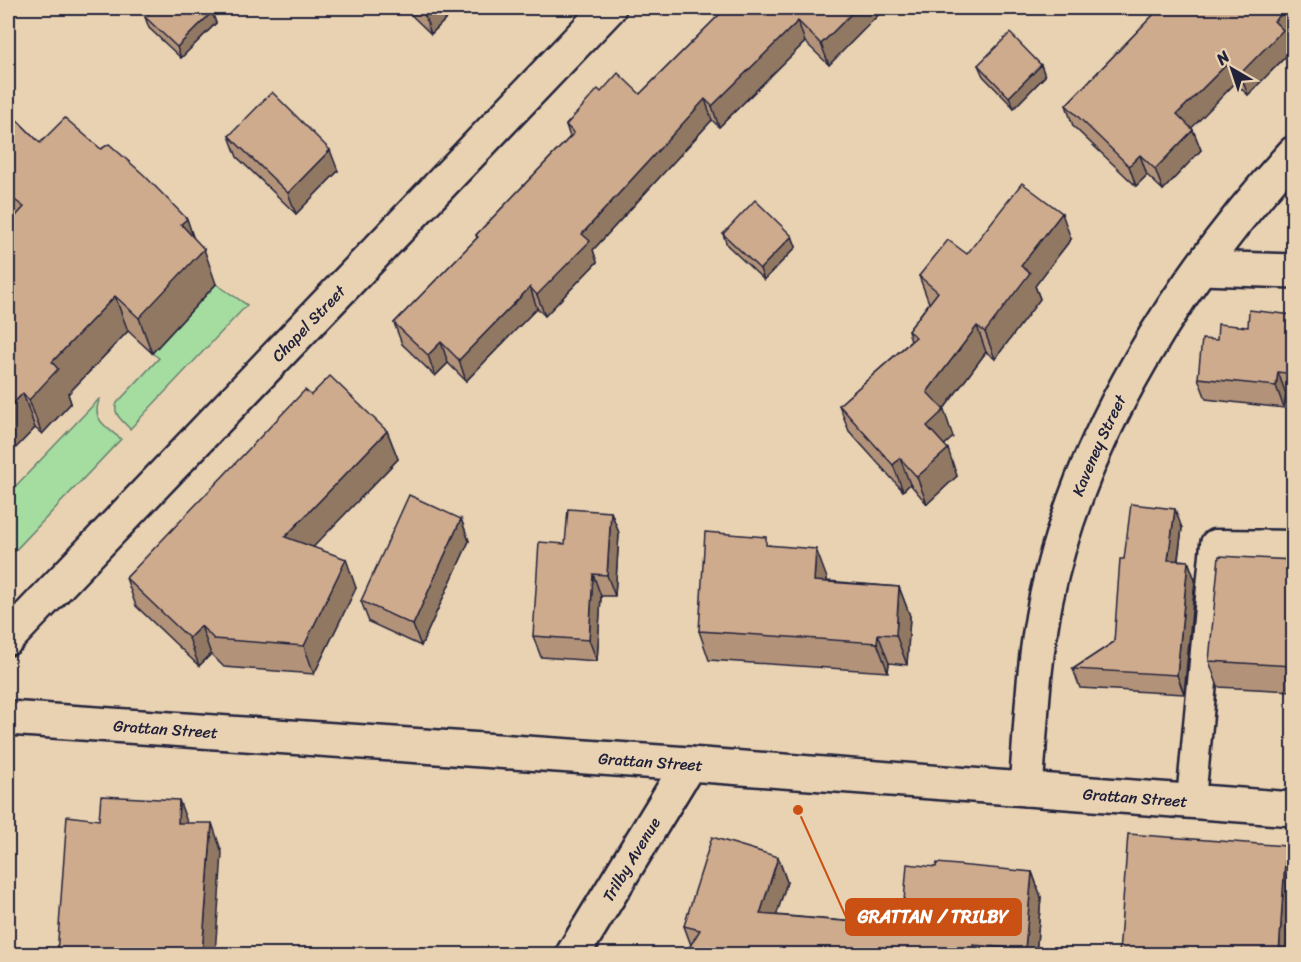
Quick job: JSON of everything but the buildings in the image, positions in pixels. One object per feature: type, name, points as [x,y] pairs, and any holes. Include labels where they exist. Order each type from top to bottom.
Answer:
[{"type":"street","name":"Chapel Street","points":[[8,638],[609,8]]},
{"type":"street","name":"Kaveney Street","points":[[1026,789],[1036,662],[1046,599],[1071,514],[1116,406],[1144,356],[1201,268],[1256,194],[1293,153]]},
{"type":"street","points":[[1201,268],[1293,271]]},
{"type":"street","name":"Grattan Street","points":[[8,718],[1293,808]]},
{"type":"street","name":"Trilby Avenue","points":[[573,954],[689,764]]},
{"type":"lane","points":[[1191,800],[1215,544],[1293,546]]},
{"type":"green space","points":[[216,284],[247,305],[130,429],[117,414],[117,403],[159,358],[152,353]]},
{"type":"green space","points":[[100,398],[97,405],[98,417],[121,439],[8,558],[8,494]]},
{"type":"place","name":"GRATTAN / TRILBY","points":[[798,810]]}]
